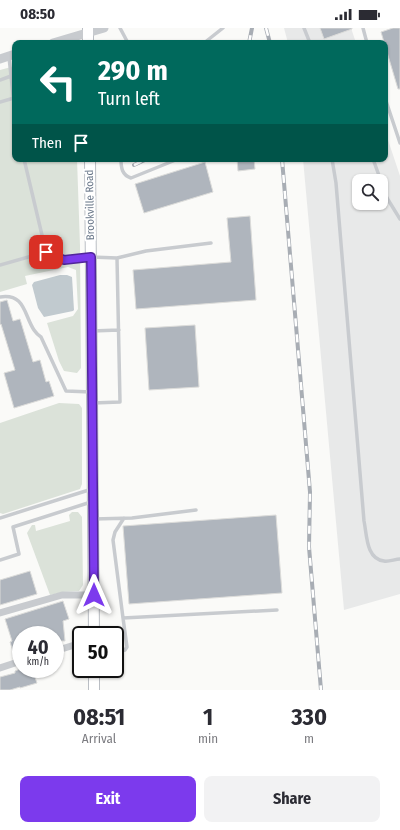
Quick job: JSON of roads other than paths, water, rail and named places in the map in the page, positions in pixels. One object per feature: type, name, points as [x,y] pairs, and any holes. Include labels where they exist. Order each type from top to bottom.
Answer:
[{"type":"main road","name":"Brookville Road","points":[[90,162],[94,626]]},
{"type":"main road","points":[[94,678],[94,690]]},
{"type":"street","points":[[66,40],[88,35],[104,28]]},
{"type":"street","points":[[0,59],[12,55]]},
{"type":"street","points":[[0,613],[62,595],[94,595]]},
{"type":"street","points":[[0,668],[12,664]]},
{"type":"lane","points":[[120,28],[126,40]]},
{"type":"lane","points":[[208,40],[222,28]]},
{"type":"lane","points":[[304,28],[309,40]]},
{"type":"lane","points":[[363,28],[366,40]]},
{"type":"lane","points":[[12,55],[12,83]]},
{"type":"lane","points":[[0,80],[11,76]]},
{"type":"lane","points":[[0,102],[12,99]]},
{"type":"lane","points":[[388,107],[400,143]]},
{"type":"lane","points":[[25,162],[46,252]]},
{"type":"lane","points":[[121,162],[121,169],[123,173],[131,178],[171,162]]},
{"type":"lane","points":[[332,162],[336,183],[364,521],[370,550],[375,558],[385,562],[400,559]]},
{"type":"lane","points":[[374,162],[378,174]]},
{"type":"lane","points":[[388,200],[400,219]]},
{"type":"lane","points":[[0,265],[46,252],[64,260],[91,257],[117,258],[146,250],[211,243]]},
{"type":"lane","points":[[92,403],[120,402],[117,258]]},
{"type":"lane","points":[[0,297],[9,296],[17,300],[23,307],[34,330],[41,337],[66,392],[92,392]]},
{"type":"lane","points":[[92,331],[119,330]]},
{"type":"lane","points":[[0,518],[93,489]]},
{"type":"lane","points":[[0,560],[19,554],[13,527],[93,502]]},
{"type":"lane","points":[[93,519],[124,518],[196,510]]},
{"type":"lane","points":[[124,518],[115,532],[113,540],[127,647],[124,650]]},
{"type":"lane","points":[[123,618],[277,610]]},
{"type":"railway","points":[[250,40],[252,28]]},
{"type":"railway","points":[[266,28],[269,40]]},
{"type":"railway","points":[[134,165],[140,162]]},
{"type":"railway","points":[[282,162],[310,492],[309,547],[321,690]]}]
